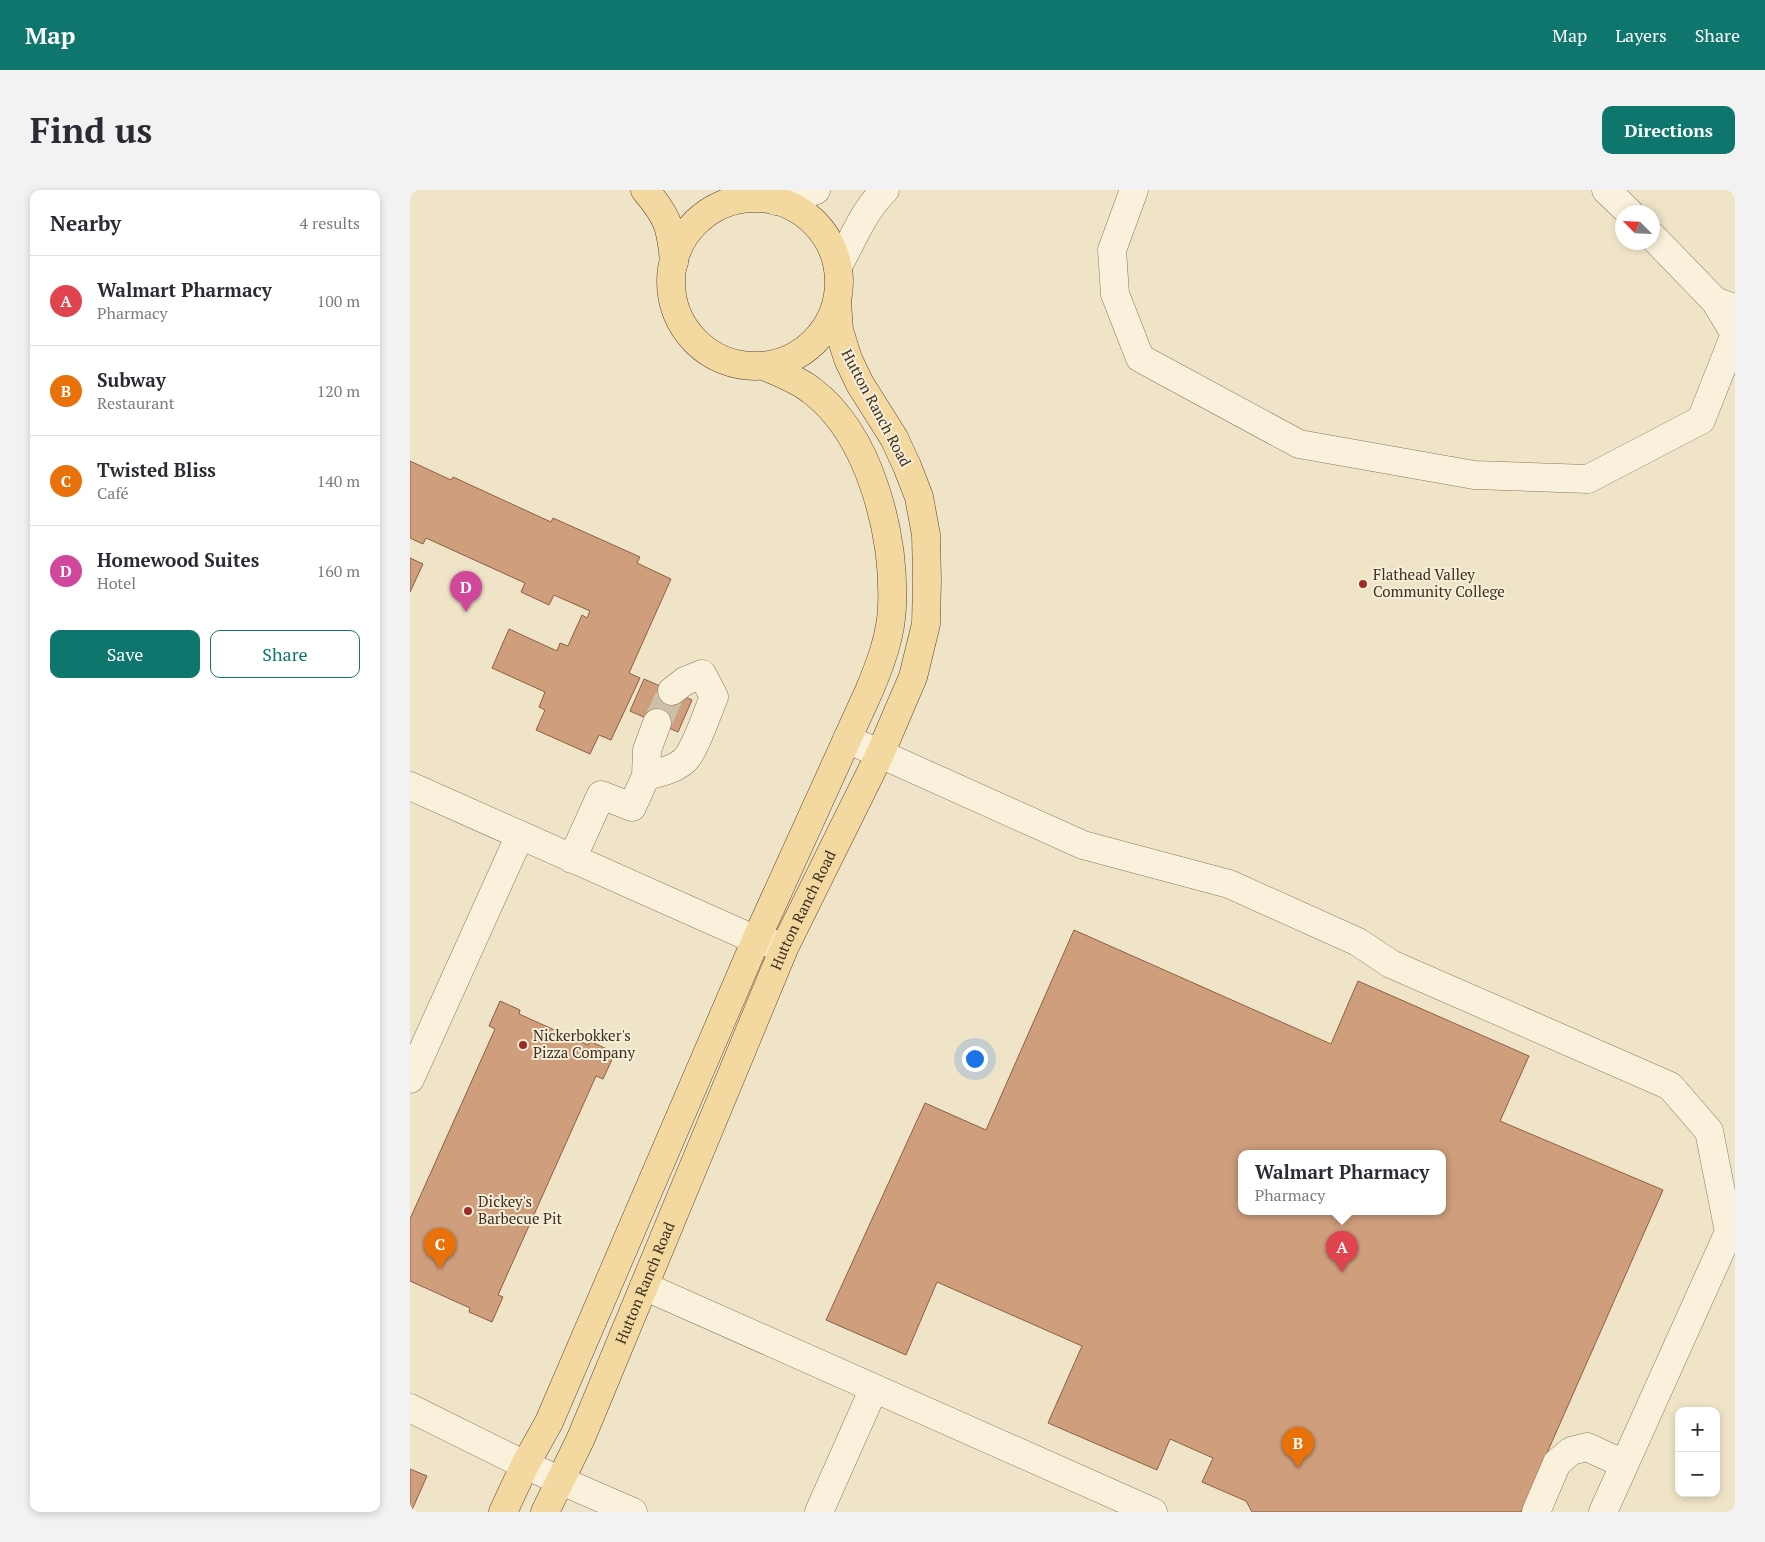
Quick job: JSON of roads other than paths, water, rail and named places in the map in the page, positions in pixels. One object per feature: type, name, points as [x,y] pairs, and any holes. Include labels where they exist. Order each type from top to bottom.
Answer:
[{"type":"main road","points":[[645,190],[664,216],[671,233],[674,262]]},
{"type":"main road","points":[[726,190],[768,200],[798,210],[817,224],[830,244],[838,266],[840,284],[837,302],[827,326],[811,346],[789,359],[764,366],[738,365],[714,355],[693,339],[679,317],[672,292],[672,266],[682,240],[700,219],[722,204],[749,198],[768,200]]},
{"type":"main road","name":"Hutton Ranch Road","points":[[545,1512],[581,1438],[785,946],[880,754],[913,677],[926,624],[928,580],[926,536],[919,497],[894,438],[860,384],[843,345],[838,330],[837,302]]},
{"type":"main road","name":"Hutton Ranch Road","points":[[503,1512],[525,1465],[549,1422],[756,940],[879,668],[887,638],[892,608],[891,565],[885,523],[862,457],[848,431],[831,408],[811,389],[789,376],[764,366]]},
{"type":"lane","points":[[768,200],[794,198],[816,190]]},
{"type":"lane","points":[[838,266],[862,219],[885,190]]},
{"type":"lane","points":[[1134,190],[1112,250],[1115,294],[1140,358],[1299,444],[1474,475],[1588,479],[1701,420],[1735,334],[1725,304],[1660,243]]},
{"type":"lane","points":[[1606,190],[1622,205]]},
{"type":"lane","points":[[646,776],[668,770],[685,760],[700,732],[714,697],[702,674],[685,681],[672,691]]},
{"type":"lane","points":[[572,859],[601,795],[632,807],[646,776],[646,750],[657,722]]},
{"type":"lane","points":[[847,739],[1083,845],[1229,884],[1358,942],[1391,964],[1670,1086],[1709,1131],[1729,1232],[1603,1512]]},
{"type":"lane","points":[[410,786],[756,940],[785,946]]},
{"type":"lane","points":[[410,1079],[520,835]]},
{"type":"lane","points":[[644,1286],[1152,1512]]},
{"type":"lane","points":[[819,1512],[874,1388]]},
{"type":"lane","points":[[410,1408],[525,1465],[633,1512]]},
{"type":"lane","points":[[1536,1512],[1557,1463],[1571,1451],[1588,1447],[1624,1464]]},
{"type":"tunnel","points":[[657,723],[672,691]]},
{"type":"place","name":"Flathead Valley Community College","points":[[1363,584]]},
{"type":"place","name":"Homewood Suites","points":[[466,612]]},
{"type":"place","name":"Nickerbokker's Pizza Company","points":[[523,1045]]},
{"type":"place","name":"Dickey's Barbecue Pit","points":[[468,1211]]},
{"type":"place","name":"Twisted Bliss","points":[[440,1269]]},
{"type":"place","name":"Walmart Pharmacy","points":[[1342,1272]]},
{"type":"place","name":"Subway","points":[[1298,1468]]}]
